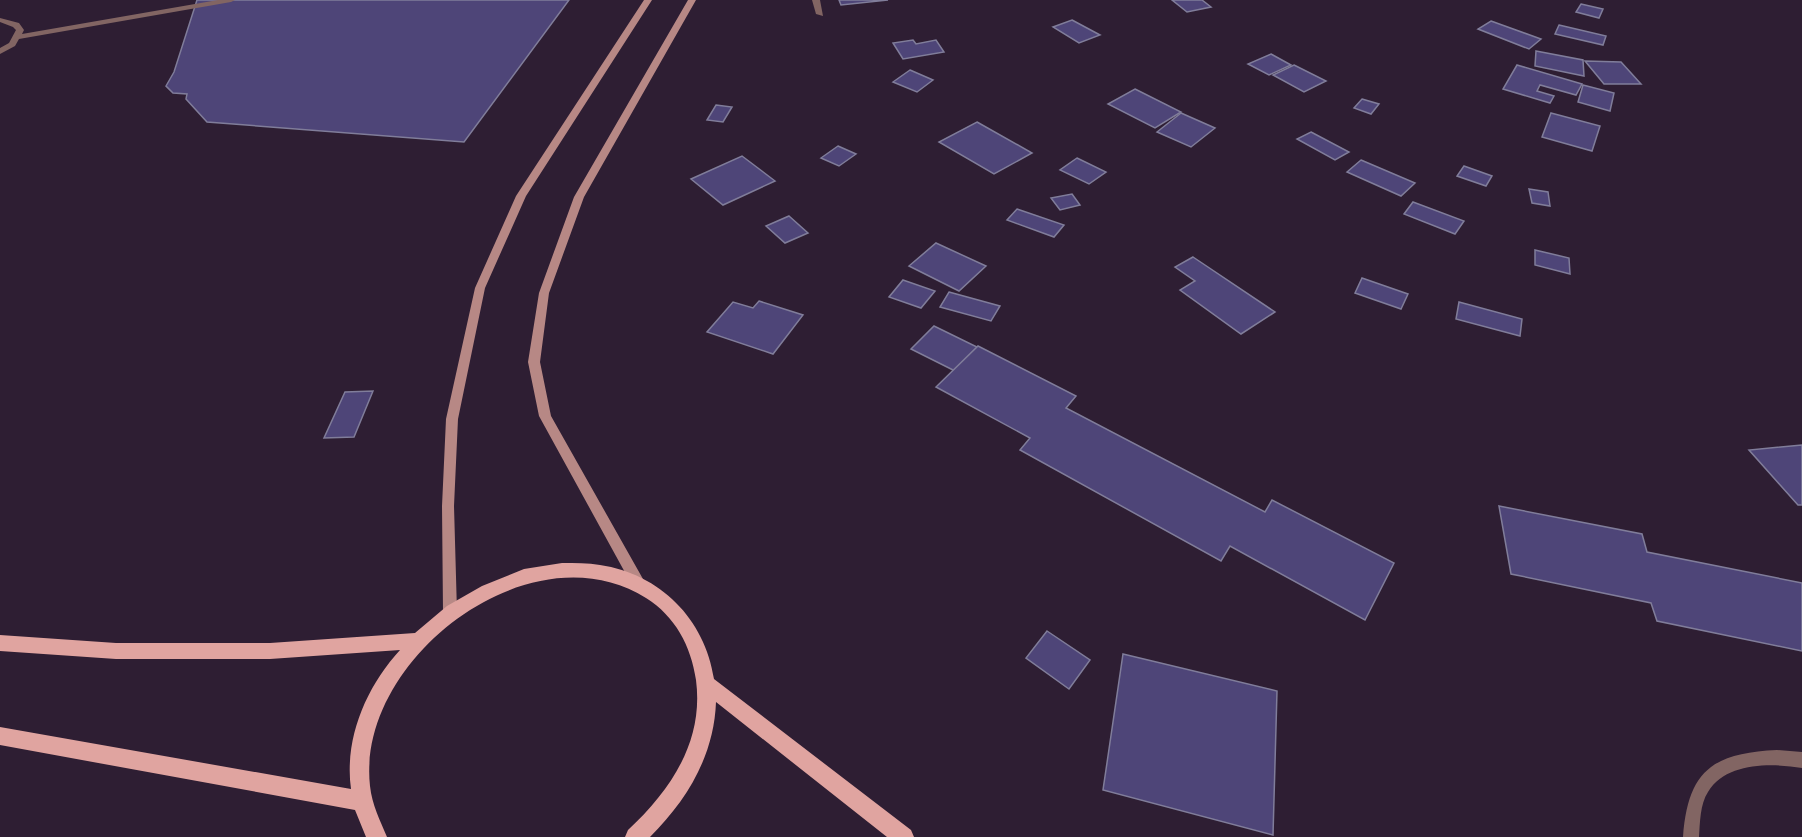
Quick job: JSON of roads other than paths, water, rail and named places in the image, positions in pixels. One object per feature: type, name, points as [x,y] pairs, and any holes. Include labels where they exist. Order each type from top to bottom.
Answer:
[{"type":"main road","points":[[450,612],[448,506],[452,419],[480,288],[521,196],[648,0]]},
{"type":"main road","points":[[638,583],[545,416],[534,362],[544,293],[579,197],[692,0]]},
{"type":"main road","points":[[376,837],[362,801],[358,759],[368,716],[388,677],[416,641],[450,612],[498,586],[547,572],[595,571],[638,583],[673,607],[697,641],[708,685],[705,726],[690,770],[662,812],[635,837]]},
{"type":"main road","points":[[0,643],[116,651],[270,651],[416,641]]},
{"type":"main road","points":[[708,685],[904,837]]},
{"type":"main road","points":[[0,736],[362,801]]},
{"type":"street","points":[[18,36],[231,0]]},
{"type":"street","points":[[816,0],[819,14]]},
{"type":"street","points":[[0,20],[16,25],[20,30],[18,36],[0,52]]},
{"type":"street","points":[[1692,837],[1692,818],[1703,785],[1722,769],[1753,758],[1802,760]]}]
